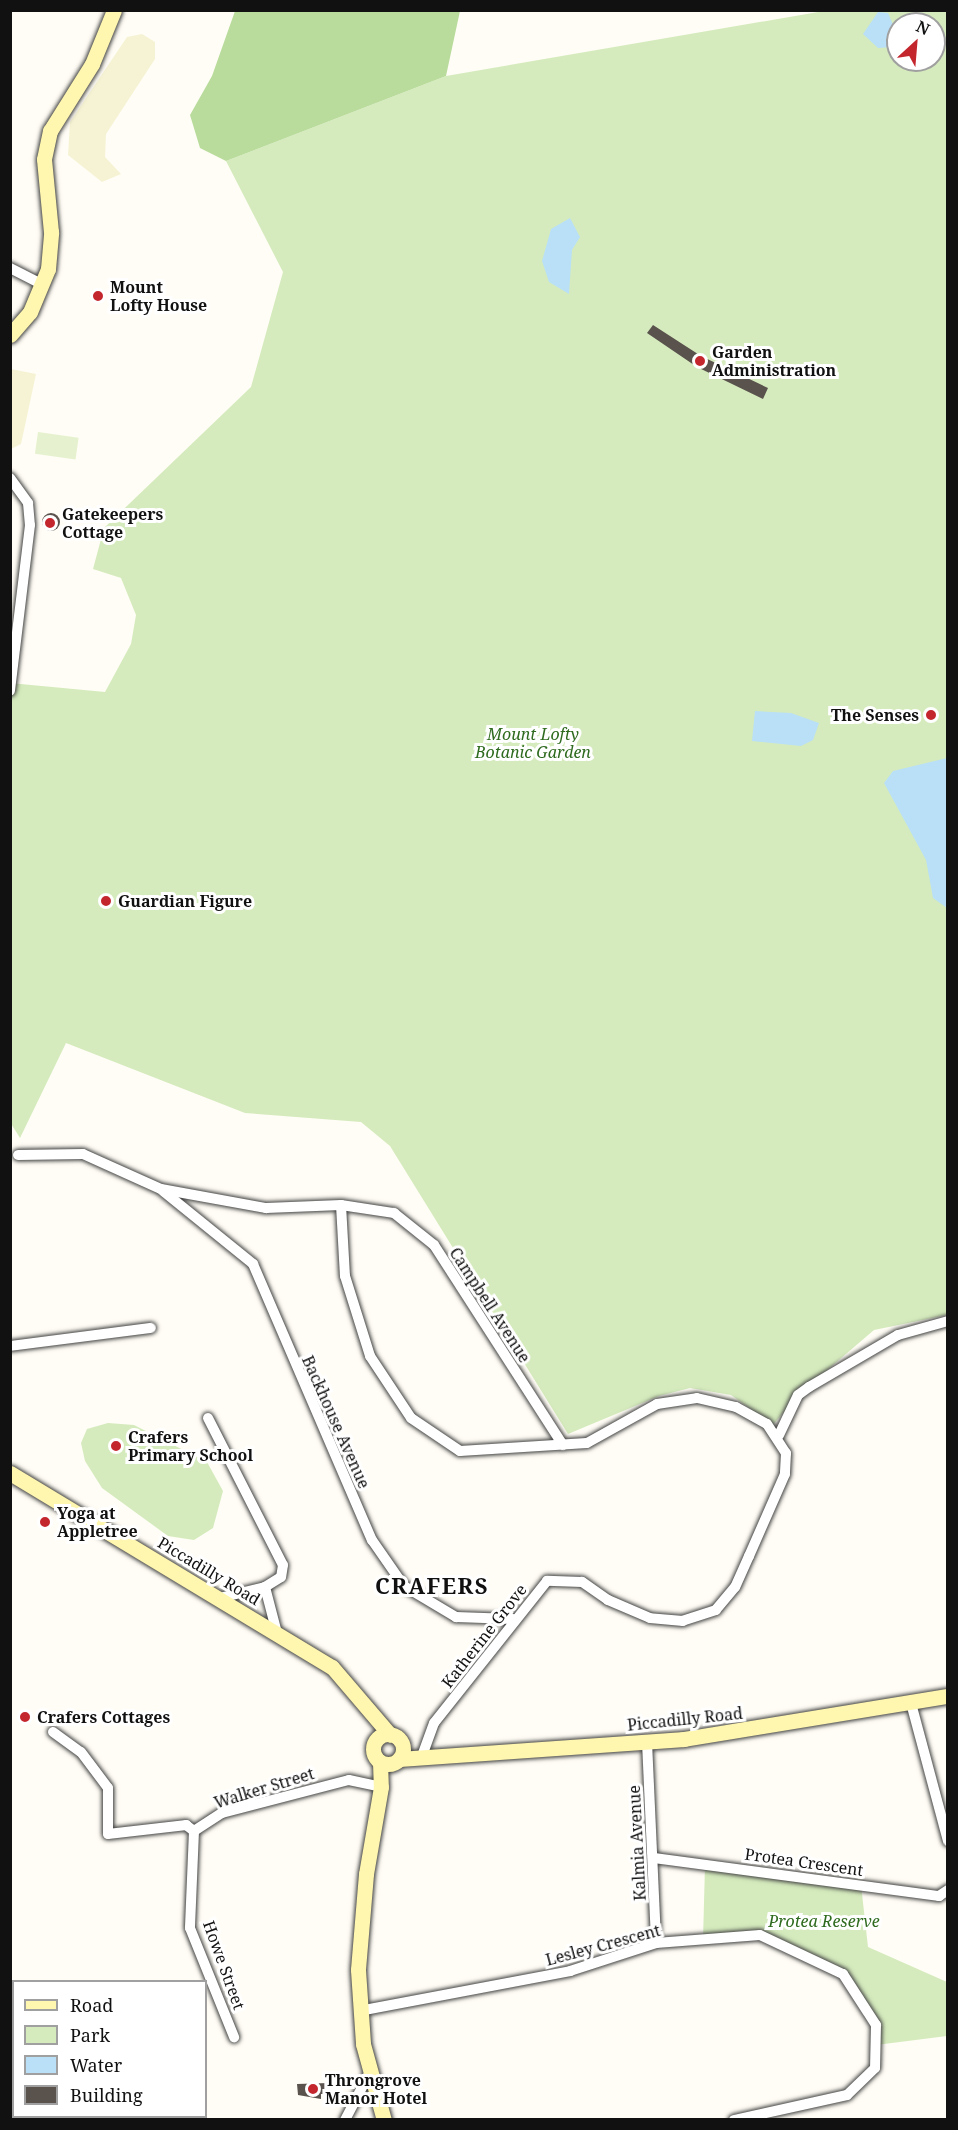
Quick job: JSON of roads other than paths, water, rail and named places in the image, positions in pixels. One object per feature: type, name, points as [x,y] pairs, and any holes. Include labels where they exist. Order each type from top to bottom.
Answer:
[{"type":"main road","points":[[10,335],[30,312],[44,285],[52,252],[45,147],[50,131],[92,64],[114,10]]},
{"type":"main road","name":"Piccadilly Road","points":[[10,1473],[333,1667],[376,1715],[389,1737]]},
{"type":"main road","name":"Piccadilly Road","points":[[392,1761],[423,1754],[647,1742],[733,1733],[948,1696]]},
{"type":"main road","points":[[389,1737],[423,1754]]},
{"type":"main road","points":[[389,1737],[373,1748],[392,1761]]},
{"type":"main road","points":[[384,2120],[370,2072],[359,2011],[359,1931],[381,1787],[392,1761],[403,1750],[389,1737]]},
{"type":"street","points":[[10,268],[44,285]]},
{"type":"street","points":[[10,478],[28,503],[30,525],[10,691]]},
{"type":"street","name":"Campbell Avenue","points":[[18,1155],[84,1154],[161,1189],[266,1208],[341,1205],[394,1213],[434,1245],[563,1445]]},
{"type":"street","name":"Backhouse Avenue","points":[[161,1189],[253,1264],[372,1540],[404,1586],[456,1617],[513,1619]]},
{"type":"street","points":[[341,1205],[345,1276],[370,1356],[411,1418],[460,1451],[587,1443],[657,1404],[696,1398],[736,1407],[779,1436],[798,1395],[808,1387],[898,1335],[948,1321]]},
{"type":"street","points":[[10,1346],[151,1328]]},
{"type":"street","points":[[208,1418],[283,1564],[281,1577],[265,1587],[220,1598]]},
{"type":"street","name":"Katherine Grove","points":[[423,1754],[434,1723],[513,1619],[548,1581],[563,1579],[582,1582],[608,1600],[650,1618],[683,1620],[716,1610],[735,1587],[785,1474],[786,1453],[779,1436]]},
{"type":"street","points":[[265,1587],[277,1633]]},
{"type":"street","points":[[911,1703],[948,1841]]},
{"type":"street","points":[[53,1732],[81,1752],[108,1788],[108,1834],[186,1825],[194,1831]]},
{"type":"street","name":"Kalmia Avenue","points":[[647,1742],[654,1858],[656,1943]]},
{"type":"street","name":"Walker Street","points":[[194,1831],[222,1813],[316,1786],[349,1780],[381,1787]]},
{"type":"street","name":"Howe Street","points":[[194,1831],[190,1928],[234,2037]]},
{"type":"street","name":"Protea Crescent","points":[[654,1858],[939,1896],[948,1890]]},
{"type":"street","name":"Lesley Crescent","points":[[359,2011],[570,1971],[656,1943],[760,1935],[843,1974],[876,2025],[875,2067],[847,2095],[734,2120]]},
{"type":"street","points":[[345,2120],[370,2072]]},
{"type":"water","points":[[878,12],[886,13],[886,47],[878,48],[863,34]]},
{"type":"water","points":[[570,218],[580,237],[572,250],[569,294],[549,282],[542,261],[551,229]]},
{"type":"water","points":[[755,711],[791,713],[819,723],[813,740],[801,746],[752,741]]},
{"type":"water","points":[[947,758],[948,908],[933,898],[926,860],[884,783],[893,771]]},
{"type":"place","name":"Mount Lofty House","points":[[98,296]]},
{"type":"place","name":"Garden Administration","points":[[700,361]]},
{"type":"place","name":"Gatekeepers Cottage","points":[[50,523]]},
{"type":"place","name":"The Senses","points":[[931,715]]},
{"type":"place","name":"Guardian Figure","points":[[106,901]]},
{"type":"place","name":"Crafers Primary School","points":[[116,1446]]},
{"type":"place","name":"Yoga at Appletree","points":[[45,1522]]},
{"type":"place","name":"Crafers Cottages","points":[[25,1717]]},
{"type":"place","name":"Throngrove Manor Hotel","points":[[313,2089]]},
{"type":"district","name":"CRAFERS","points":[[432,1586]]},
{"type":"park label","name":"Mount Lofty Botanic Garden","points":[[533,743]]},
{"type":"park label","name":"Protea Reserve","points":[[824,1921]]}]
